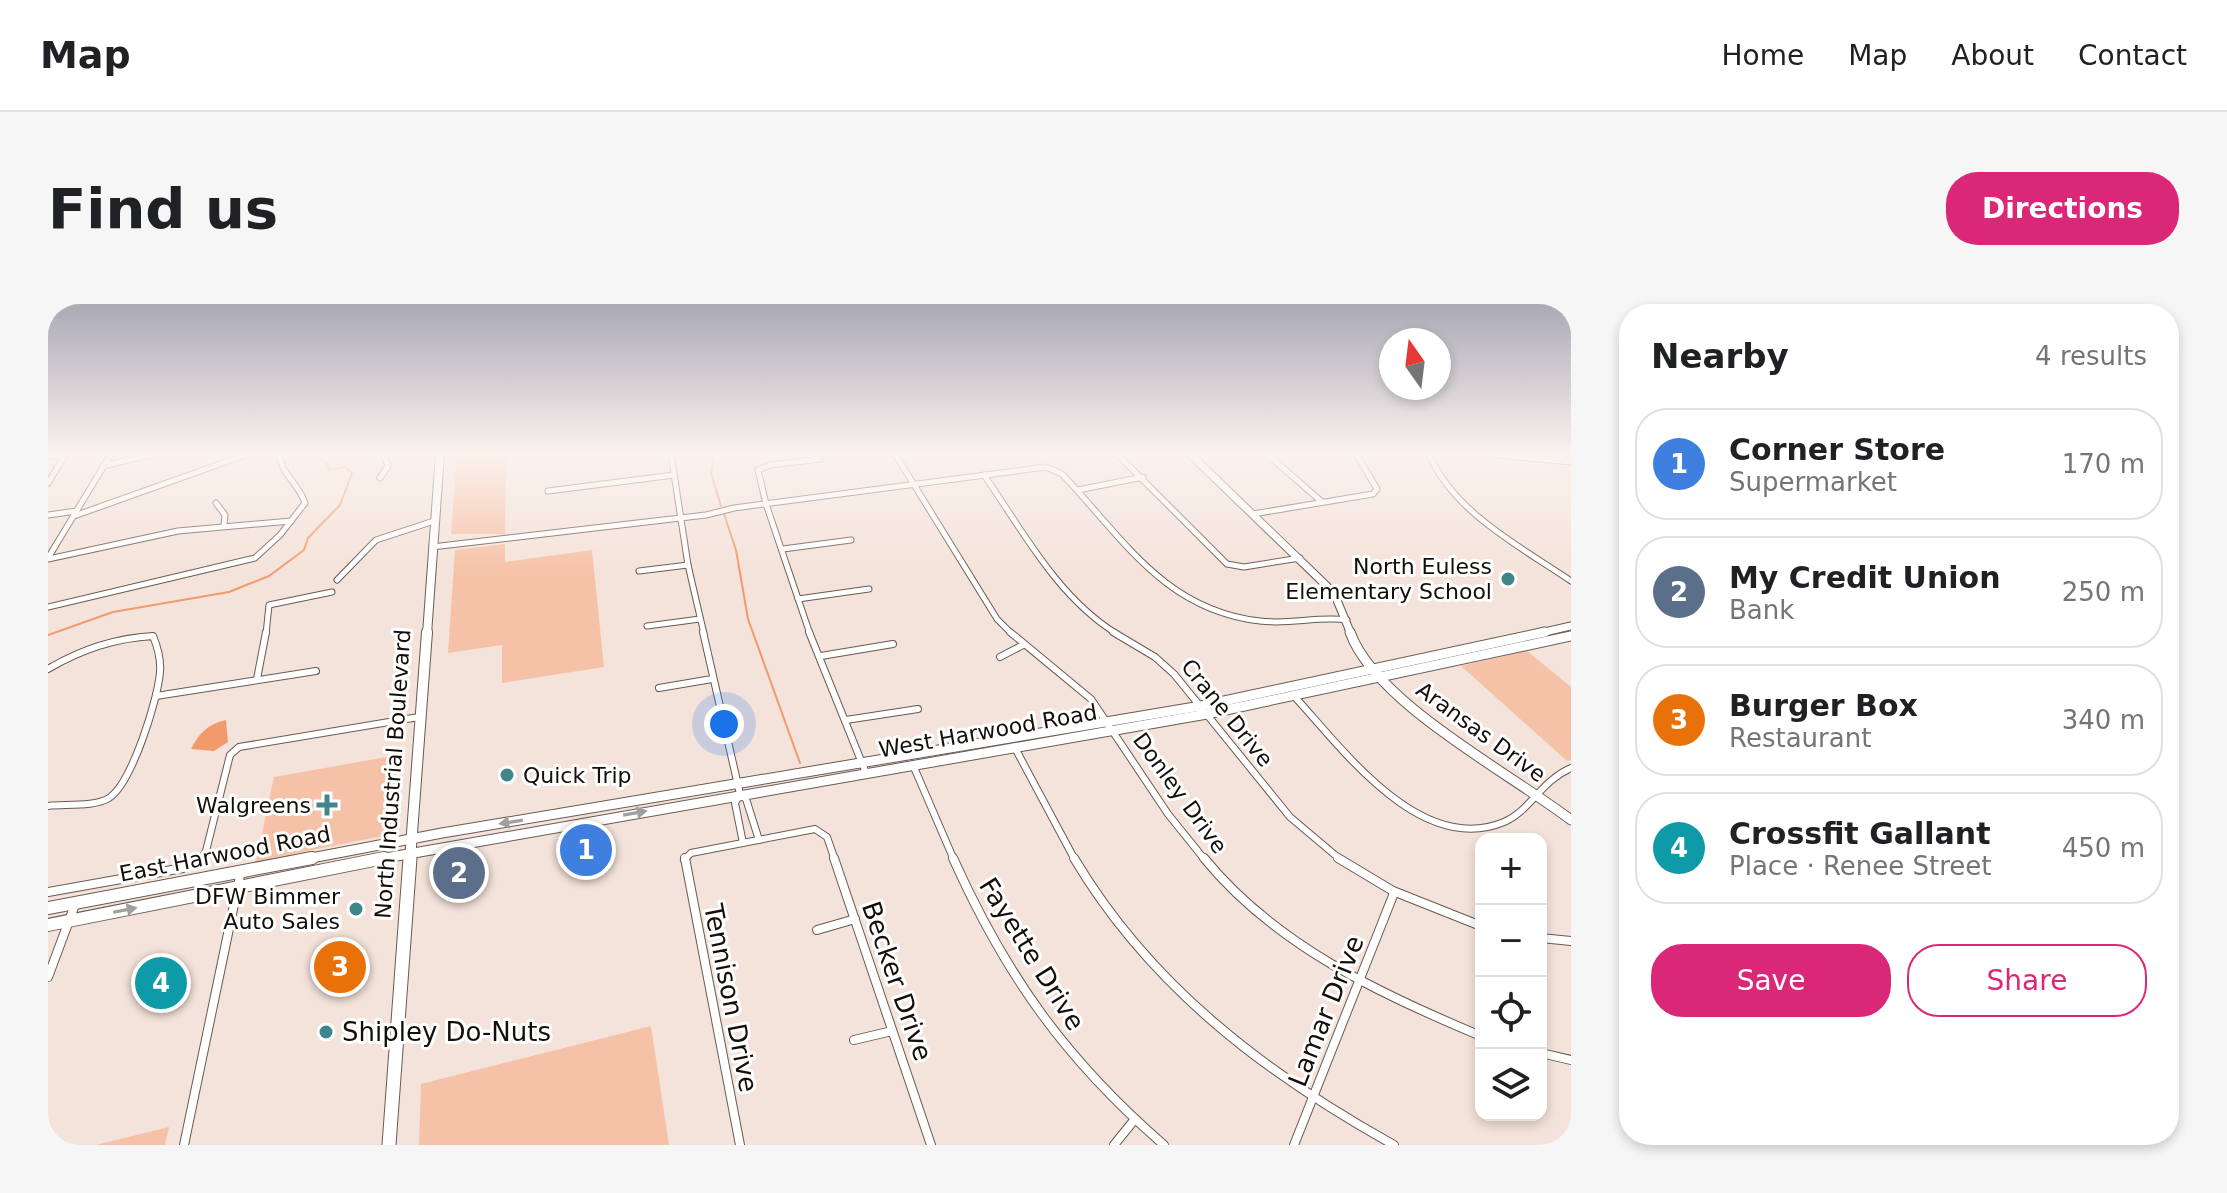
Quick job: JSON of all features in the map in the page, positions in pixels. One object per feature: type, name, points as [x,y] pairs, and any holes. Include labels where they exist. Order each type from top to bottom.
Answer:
[{"type":"main road","name":"North Industrial Boulevard","points":[[389,1145],[436,493]]},
{"type":"main road","name":"Aransas Drive","points":[[1231,493],[1300,558],[1340,601],[1354,646],[1381,678],[1440,729],[1571,820]]},
{"type":"main road","name":"West Harwood Road","points":[[1291,692],[1373,669],[1571,626]]},
{"type":"main road","points":[[1549,631],[1559,639]]},
{"type":"main road","name":"West Harwood Road","points":[[409,846],[561,814],[739,789],[1204,710],[1381,678],[1571,636]]},
{"type":"main road","name":"West Harwood Road","points":[[409,846],[559,826],[739,789]]},
{"type":"main road","points":[[559,826],[561,814]]},
{"type":"main road","name":"East Harwood Road","points":[[48,908],[241,871],[409,846]]},
{"type":"main road","name":"East Harwood Road","points":[[48,925],[237,888],[409,846]]},
{"type":"street","points":[[48,558],[88,493]]},
{"type":"street","points":[[48,515],[76,514],[135,493]]},
{"type":"street","points":[[48,607],[140,583],[234,566],[255,558],[291,521],[306,500],[301,493]]},
{"type":"street","points":[[677,493],[688,565],[712,679],[739,789],[746,799],[759,840],[743,843],[735,803],[739,789]]},
{"type":"street","points":[[763,493],[798,599],[864,768]]},
{"type":"street","points":[[432,547],[854,493]]},
{"type":"street","name":"Donley Drive","points":[[919,493],[997,619],[1023,645],[1082,690],[1168,814],[1217,874],[1274,925],[1361,981],[1390,998],[1475,1033]]},
{"type":"street","name":"Crane Drive","points":[[997,493],[1066,589],[1090,614],[1162,662],[1204,710],[1269,794],[1301,828],[1336,857],[1394,893],[1475,924]]},
{"type":"street","points":[[1081,493],[1145,570],[1181,599],[1220,614],[1260,622],[1282,623],[1318,616],[1347,620]]},
{"type":"street","points":[[1158,493],[1227,564],[1244,567],[1300,558]]},
{"type":"street","points":[[1312,493],[1322,502]]},
{"type":"street","points":[[1253,514],[1374,493]]},
{"type":"street","points":[[1455,493],[1571,581]]},
{"type":"street","points":[[216,503],[225,515],[224,525]]},
{"type":"street","points":[[48,558],[224,525],[291,521]]},
{"type":"street","points":[[337,580],[376,540],[434,521]]},
{"type":"street","points":[[126,533],[128,542]]},
{"type":"street","points":[[783,549],[851,540]]},
{"type":"street","points":[[639,571],[688,565]]},
{"type":"street","points":[[798,599],[869,589]]},
{"type":"street","points":[[257,679],[265,646],[269,605],[332,592]]},
{"type":"street","points":[[647,626],[700,619]]},
{"type":"street","points":[[48,669],[61,661],[125,640],[153,636],[159,647],[161,663],[156,696],[143,736],[111,798],[89,804],[48,806]]},
{"type":"street","points":[[821,656],[893,644]]},
{"type":"street","points":[[1000,657],[1023,645]]},
{"type":"street","points":[[156,696],[316,671]]},
{"type":"street","points":[[659,688],[712,679]]},
{"type":"street","points":[[1291,692],[1383,791],[1416,811],[1458,825],[1488,827],[1509,820],[1555,775],[1571,768]]},
{"type":"street","points":[[846,720],[918,709]]},
{"type":"street","points":[[48,892],[183,868],[198,862],[206,851],[230,755],[239,747],[419,717]]},
{"type":"street","points":[[1013,743],[1087,878],[1122,929],[1160,971],[1220,1028],[1312,1098],[1394,1145]]},
{"type":"street","name":"Fayette Drive","points":[[911,760],[979,913],[1034,1005],[1063,1044],[1164,1145]]},
{"type":"street","name":"Becker Drive","points":[[759,840],[815,829],[827,837],[931,1145]]},
{"type":"street","name":"Tennison Drive","points":[[740,1145],[684,859],[691,853],[743,843]]},
{"type":"street","points":[[184,1145],[241,871]]},
{"type":"street","name":"Lamar Drive","points":[[1294,1145],[1394,893]]},
{"type":"street","points":[[48,977],[76,902]]},
{"type":"street","points":[[817,930],[855,919]]},
{"type":"street","points":[[1547,939],[1571,941]]},
{"type":"street","points":[[854,1040],[892,1031]]},
{"type":"street","points":[[1547,1054],[1571,1060]]},
{"type":"street","points":[[1114,1145],[1135,1119]]},
{"type":"shaded area","points":[[454,493],[506,493],[505,534],[451,534]]},
{"type":"shaded area","points":[[505,544],[505,562],[592,550],[604,667],[502,683],[502,645],[448,653],[455,550]]},
{"type":"shaded area","points":[[1527,651],[1571,687],[1571,760],[1567,761],[1461,666]]},
{"type":"shaded area","points":[[226,720],[228,742],[214,751],[191,749],[205,730]]},
{"type":"shaded area","points":[[398,755],[388,835],[256,861],[274,777]]},
{"type":"shaded area","points":[[651,1026],[669,1145],[419,1145],[421,1084]]},
{"type":"shaded area","points":[[169,1127],[165,1145],[96,1145]]},
{"type":"waterway","points":[[48,635],[113,612],[229,592],[269,576],[304,550],[308,538],[340,505],[344,493]]},
{"type":"waterway","points":[[717,493],[721,506]]},
{"type":"waterway","points":[[724,514],[736,550],[748,619],[800,763]]},
{"type":"place","name":"North Euless Elementary School","points":[[1508,579]]},
{"type":"place","name":"Quick Trip","points":[[507,775]]},
{"type":"place","name":"Walgreens","points":[[327,805]]},
{"type":"place","name":"Corner Store","points":[[586,850]]},
{"type":"place","name":"My Credit Union","points":[[459,873]]},
{"type":"place","name":"DFW Bimmer Auto Sales","points":[[356,909]]},
{"type":"place","name":"Burger Box","points":[[340,967]]},
{"type":"place","name":"Crossfit Gallant","points":[[161,983]]},
{"type":"place","name":"Shipley Do-Nuts","points":[[326,1032]]}]
